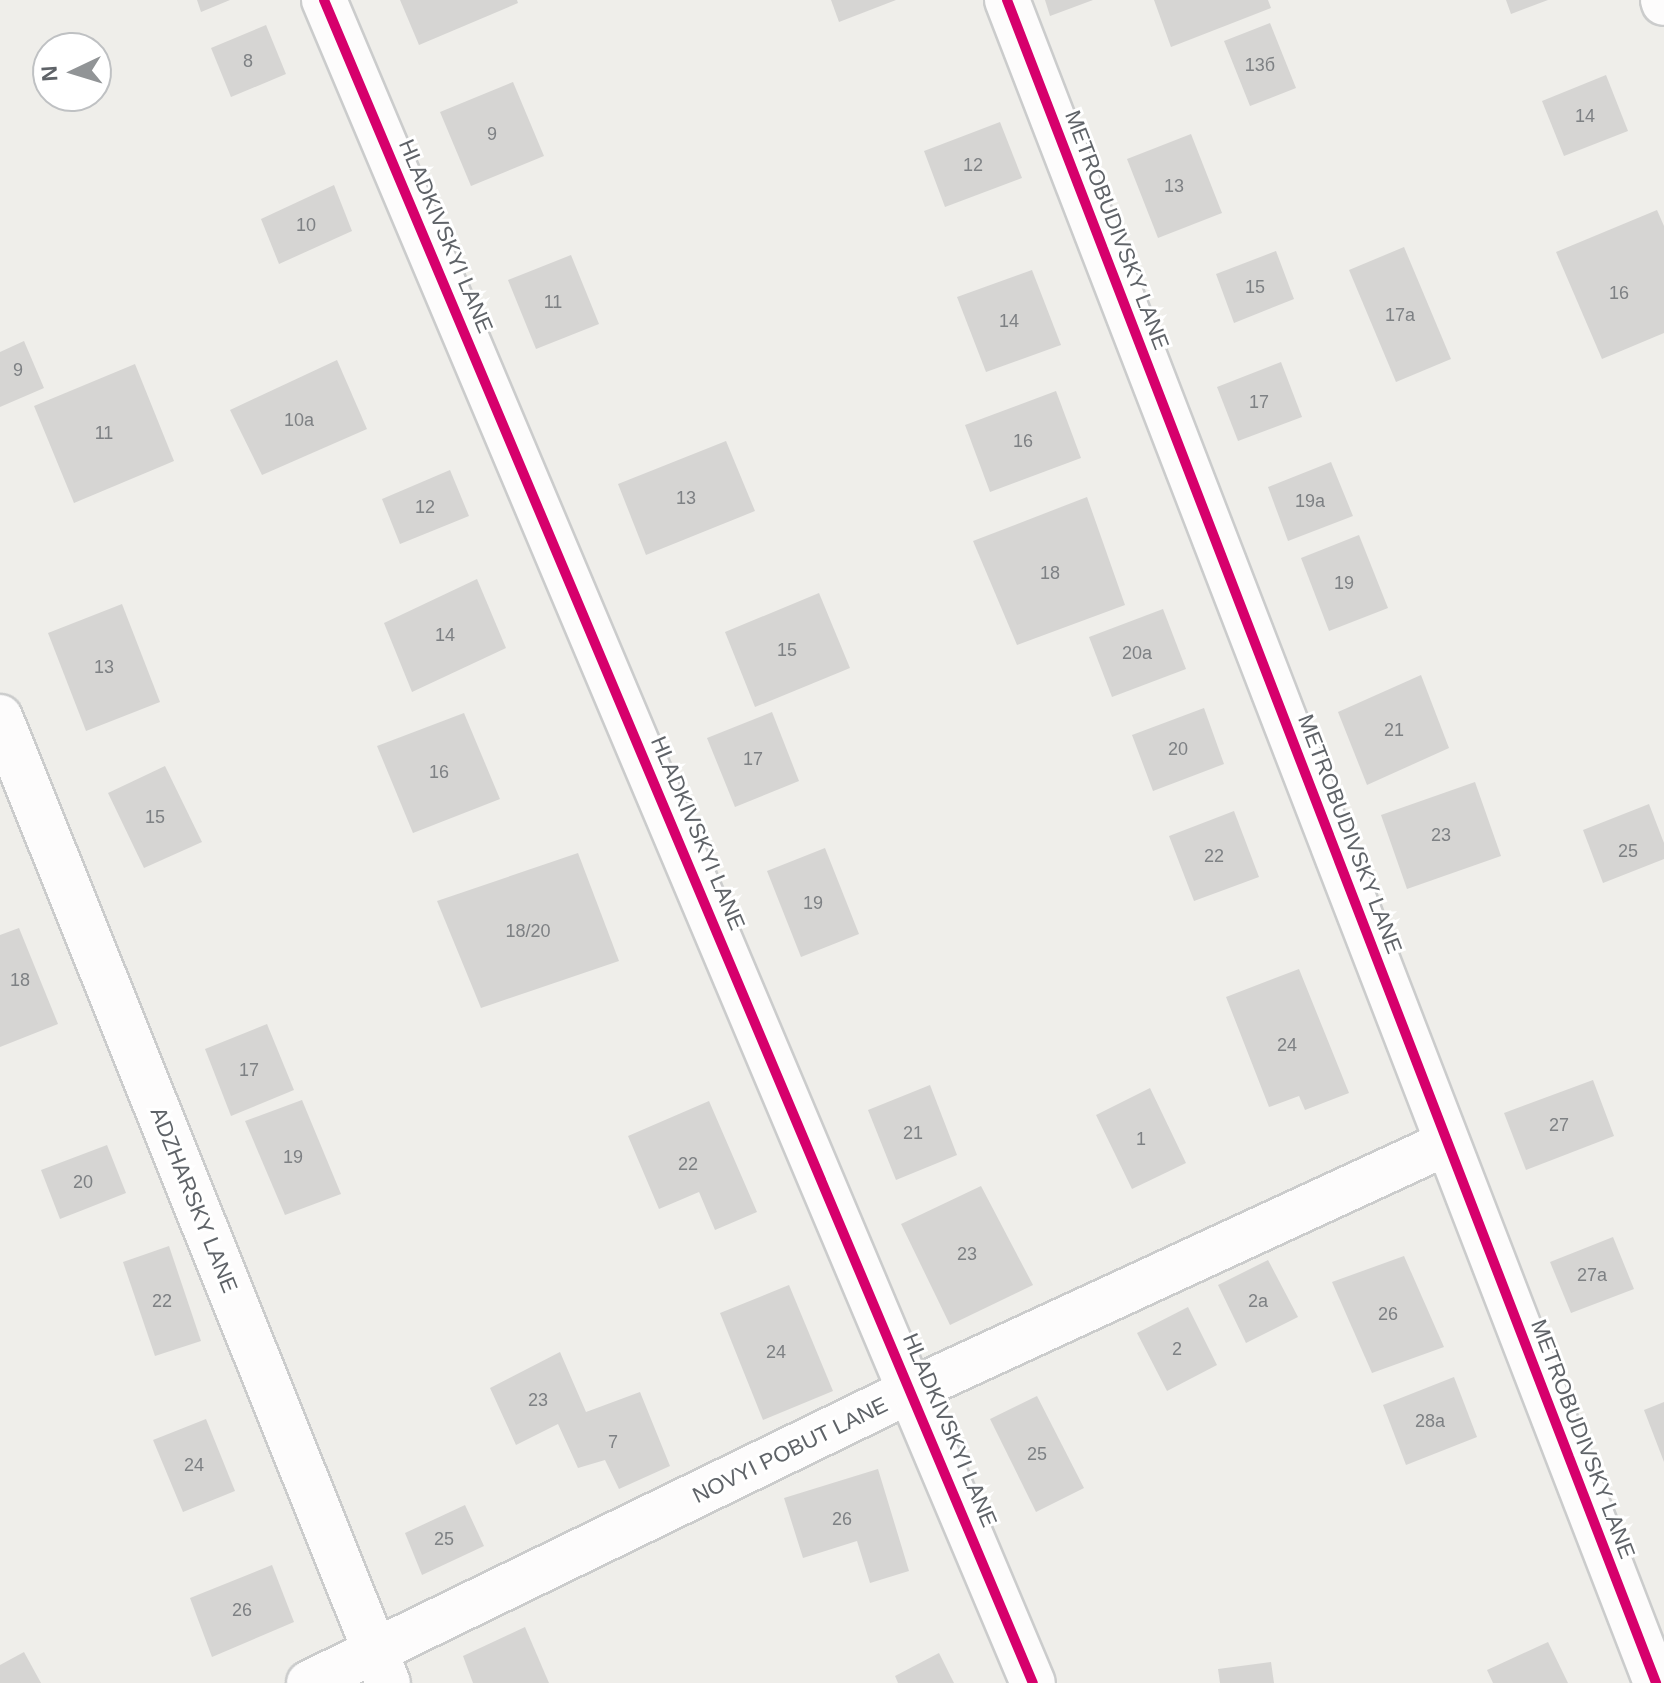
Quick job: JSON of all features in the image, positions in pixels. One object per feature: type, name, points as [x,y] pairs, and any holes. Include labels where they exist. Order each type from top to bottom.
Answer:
[{"type":"street","name":"HLADKIVSKYI LANE","points":[[324,0],[1033,1683]]},
{"type":"street","name":"METROBUDIVSKY LANE","points":[[1007,0],[1656,1683]]},
{"type":"street","name":"ADZHARSKY LANE","points":[[0,717],[382,1669]]},
{"type":"street","name":"NOVYI POBUT LANE","points":[[309,1683],[382,1669],[912,1390],[1447,1143]]},
{"type":"building","points":[[197,0],[230,0],[201,12]]},
{"type":"building","points":[[400,0],[517,0],[518,3],[419,45]]},
{"type":"building","points":[[831,0],[896,0],[839,22]]},
{"type":"building","points":[[1045,0],[1093,0],[1050,16]]},
{"type":"building","points":[[1154,0],[1268,0],[1271,8],[1171,47]]},
{"type":"building","points":[[1506,0],[1548,0],[1511,14]]},
{"type":"building","points":[[1270,23],[1296,88],[1250,106],[1224,41]]},
{"type":"building","points":[[266,25],[286,74],[231,97],[211,48]]},
{"type":"building","points":[[1606,75],[1628,131],[1564,156],[1542,101]]},
{"type":"building","points":[[513,82],[544,156],[471,186],[440,112]]},
{"type":"building","points":[[1000,122],[1022,178],[945,207],[924,151]]},
{"type":"building","points":[[1191,134],[1222,213],[1158,238],[1127,159]]},
{"type":"building","points":[[334,185],[352,231],[279,264],[261,219]]},
{"type":"building","points":[[1657,210],[1664,226],[1664,333],[1602,359],[1556,252]]},
{"type":"building","points":[[1404,247],[1451,359],[1396,382],[1349,270]]},
{"type":"building","points":[[1276,251],[1294,299],[1234,323],[1216,274]]},
{"type":"building","points":[[571,255],[599,324],[536,349],[508,280]]},
{"type":"building","points":[[1032,270],[1061,345],[986,372],[957,297]]},
{"type":"building","points":[[24,341],[44,388],[0,407],[0,352]]},
{"type":"building","points":[[337,360],[367,429],[262,475],[230,410]]},
{"type":"building","points":[[1281,362],[1302,417],[1238,441],[1217,387]]},
{"type":"building","points":[[135,364],[174,461],[74,503],[34,406]]},
{"type":"building","points":[[1056,391],[1081,458],[990,492],[965,425]]},
{"type":"building","points":[[726,441],[755,511],[646,555],[618,484]]},
{"type":"building","points":[[1331,462],[1353,516],[1288,541],[1268,487]]},
{"type":"building","points":[[450,470],[469,516],[400,544],[382,499]]},
{"type":"building","points":[[1087,497],[1125,605],[1017,645],[973,541]]},
{"type":"building","points":[[1359,535],[1388,608],[1329,631],[1301,558]]},
{"type":"building","points":[[477,579],[506,648],[412,692],[384,623]]},
{"type":"building","points":[[819,593],[850,668],[755,707],[725,632]]},
{"type":"building","points":[[122,604],[160,702],[86,731],[48,633]]},
{"type":"building","points":[[1163,609],[1186,669],[1112,697],[1089,637]]},
{"type":"building","points":[[1421,675],[1449,748],[1367,785],[1338,712]]},
{"type":"building","points":[[1204,708],[1224,764],[1153,791],[1132,735]]},
{"type":"building","points":[[772,712],[799,781],[735,807],[707,738]]},
{"type":"building","points":[[464,713],[500,799],[413,833],[377,746]]},
{"type":"building","points":[[165,766],[202,842],[144,868],[108,793]]},
{"type":"building","points":[[1475,782],[1501,856],[1407,889],[1381,815]]},
{"type":"building","points":[[1649,804],[1664,843],[1664,859],[1603,883],[1583,830]]},
{"type":"building","points":[[1234,811],[1259,877],[1194,901],[1169,836]]},
{"type":"building","points":[[825,848],[859,934],[801,957],[767,871]]},
{"type":"building","points":[[578,853],[619,961],[481,1008],[437,901]]},
{"type":"building","points":[[19,928],[58,1024],[0,1047],[0,935]]},
{"type":"building","points":[[1299,969],[1349,1093],[1305,1110],[1299,1096],[1269,1107],[1226,997]]},
{"type":"building","points":[[267,1024],[294,1090],[231,1116],[205,1049]]},
{"type":"building","points":[[1593,1080],[1614,1136],[1526,1170],[1504,1113]]},
{"type":"building","points":[[930,1085],[957,1155],[896,1180],[868,1110]]},
{"type":"building","points":[[1150,1088],[1186,1163],[1132,1189],[1096,1115]]},
{"type":"building","points":[[302,1100],[341,1194],[285,1215],[245,1121]]},
{"type":"building","points":[[709,1101],[757,1212],[715,1230],[699,1192],[659,1209],[628,1136]]},
{"type":"building","points":[[107,1145],[126,1193],[60,1219],[41,1170]]},
{"type":"building","points":[[981,1186],[1033,1285],[950,1325],[901,1224]]},
{"type":"building","points":[[1613,1237],[1634,1289],[1571,1313],[1550,1262]]},
{"type":"building","points":[[169,1246],[201,1341],[155,1356],[123,1262]]},
{"type":"building","points":[[1404,1256],[1444,1347],[1372,1373],[1332,1282]]},
{"type":"building","points":[[1268,1260],[1298,1317],[1246,1343],[1218,1285]]},
{"type":"building","points":[[789,1285],[833,1391],[763,1420],[720,1313]]},
{"type":"building","points":[[1188,1307],[1217,1365],[1167,1391],[1137,1333]]},
{"type":"building","points":[[560,1352],[586,1412],[640,1392],[670,1466],[619,1489],[605,1460],[578,1468],[558,1424],[516,1445],[490,1388]]},
{"type":"building","points":[[1454,1377],[1477,1437],[1406,1465],[1383,1405]]},
{"type":"building","points":[[1037,1396],[1084,1488],[1036,1512],[990,1419]]},
{"type":"building","points":[[1664,1402],[1664,1462],[1644,1410]]},
{"type":"building","points":[[206,1419],[235,1491],[183,1512],[153,1440]]},
{"type":"building","points":[[878,1469],[909,1571],[870,1583],[857,1541],[803,1558],[784,1498]]},
{"type":"building","points":[[465,1505],[484,1546],[422,1575],[405,1533]]},
{"type":"building","points":[[272,1565],[294,1622],[212,1657],[190,1598]]},
{"type":"building","points":[[525,1627],[549,1683],[473,1683],[463,1656]]},
{"type":"building","points":[[1548,1642],[1568,1683],[1493,1683],[1487,1670]]},
{"type":"building","points":[[24,1652],[41,1683],[0,1683],[0,1665]]},
{"type":"building","points":[[939,1653],[954,1683],[898,1683],[895,1676]]},
{"type":"building","points":[[1271,1662],[1274,1683],[1220,1683],[1218,1669]]},
{"type":"cycle path","points":[[324,0],[1033,1683]]},
{"type":"cycle path","points":[[1007,0],[1656,1683]]}]
